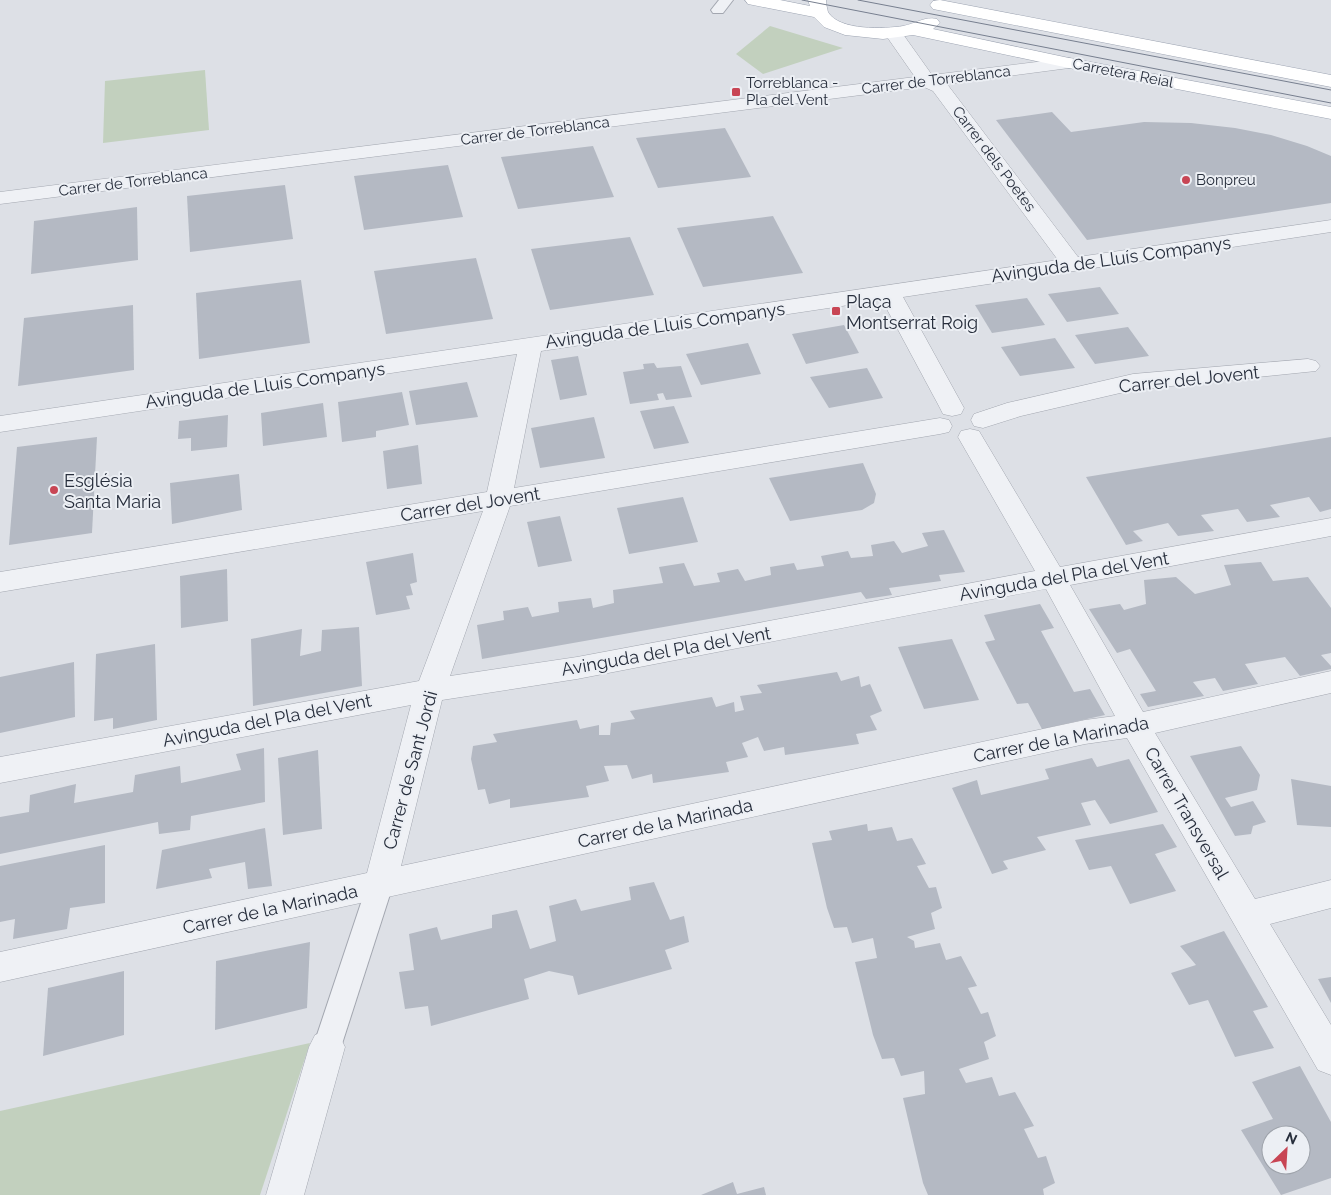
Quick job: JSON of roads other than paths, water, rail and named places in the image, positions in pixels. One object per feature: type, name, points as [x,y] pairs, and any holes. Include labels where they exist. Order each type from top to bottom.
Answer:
[{"type":"main road","name":"Carretera Reial","points":[[754,0],[818,7],[831,23],[849,30],[871,34],[894,34],[916,30],[932,22],[939,12],[937,3],[1331,81]]},
{"type":"main road","name":"Carretera Reial","points":[[916,30],[1069,63],[1331,113]]},
{"type":"street","name":"Carrer dels Poetes","points":[[894,34],[927,81],[940,88],[1072,264]]},
{"type":"street","name":"Carrer de Torreblanca","points":[[0,198],[1069,63]]},
{"type":"street","name":"Avinguda de Lluís Companys","points":[[0,424],[1331,226]]},
{"type":"street","points":[[889,292],[946,417],[950,434],[976,429]]},
{"type":"street","name":"Carrer de Sant Jordi","points":[[380,885],[430,690],[496,512],[531,345]]},
{"type":"street","name":"Carrer del Jovent","points":[[976,429],[1016,409],[1132,382],[1308,366]]},
{"type":"street","name":"Carrer del Jovent","points":[[0,582],[498,500],[946,417]]},
{"type":"street","name":"Carrer Transversal","points":[[976,429],[1053,578],[1135,725],[1331,1058]]},
{"type":"street","name":"Avinguda del Pla del Vent","points":[[0,770],[430,690],[576,668],[1331,527]]},
{"type":"street","name":"Carrer de la Marinada","points":[[0,967],[1085,732],[1135,725],[1331,682]]},
{"type":"street","points":[[1247,916],[1331,894]]},
{"type":"street","name":"Carrer de Sant Jordi","points":[[285,1195],[327,1047]]},
{"type":"lane","name":"Carrer de Sant Jordi","points":[[327,1047],[380,885]]},
{"type":"tram line","points":[[802,0],[1331,103]]},
{"type":"tram line","points":[[858,0],[1331,90]]},
{"type":"place","name":"Torreblanca - Pla del Vent","points":[[736,92]]},
{"type":"place","name":"Bonpreu","points":[[1186,180]]},
{"type":"place","name":"Plaça Montserrat Roig","points":[[836,311]]},
{"type":"place","name":"Església Santa Maria","points":[[54,490]]}]
